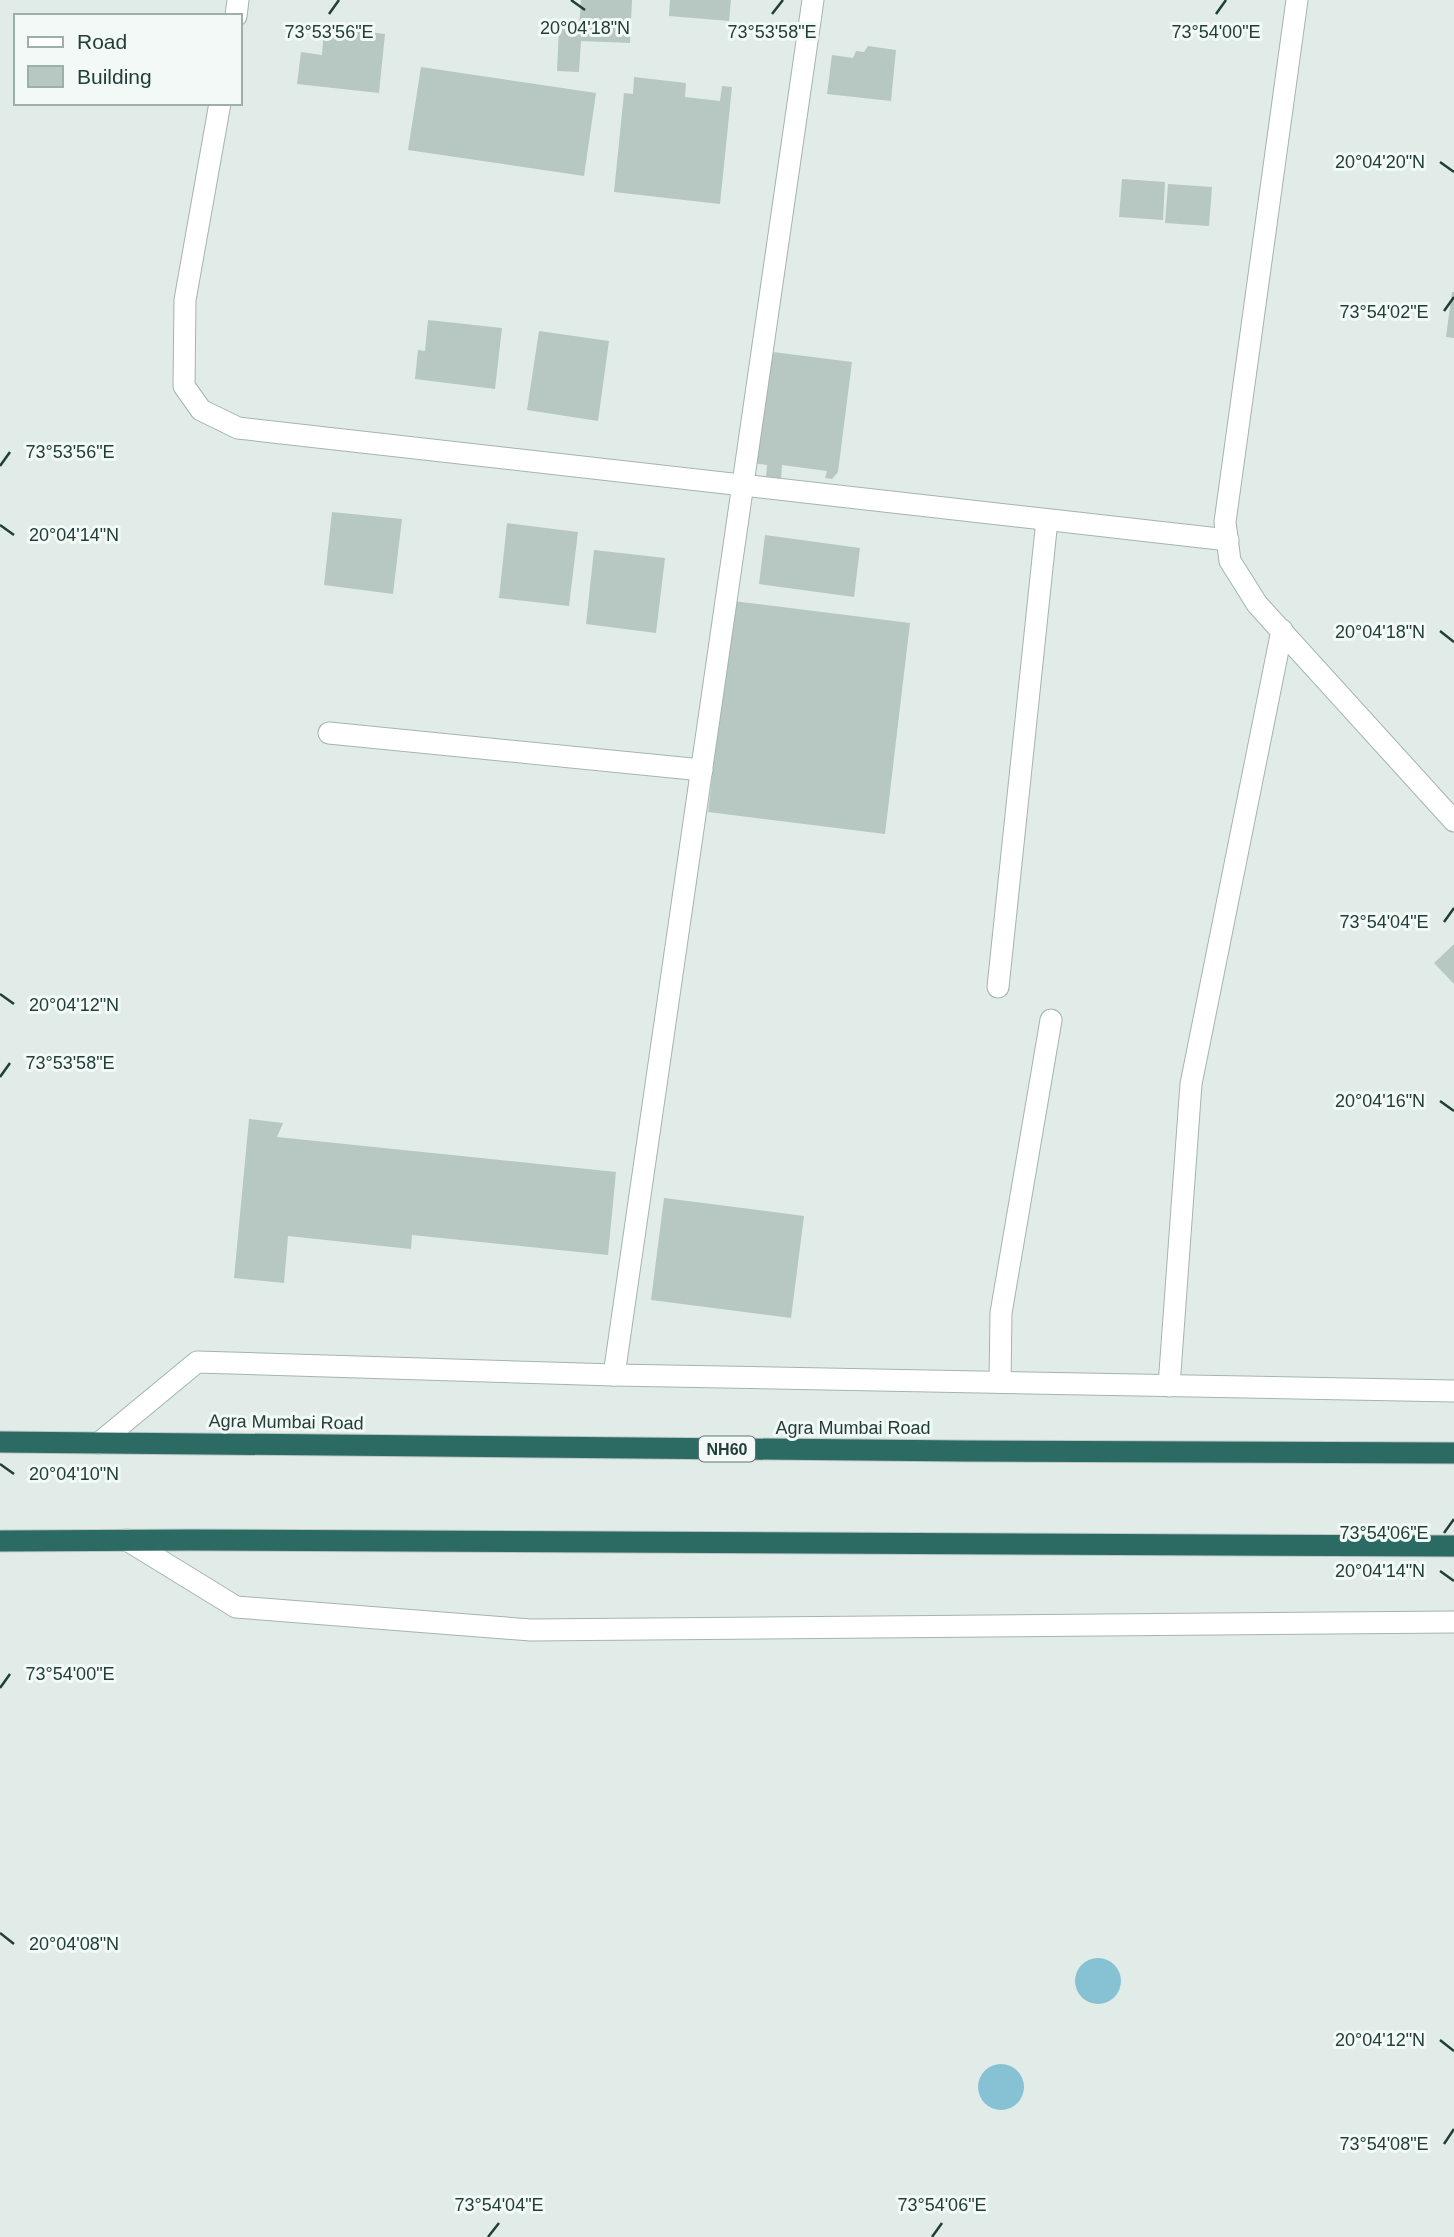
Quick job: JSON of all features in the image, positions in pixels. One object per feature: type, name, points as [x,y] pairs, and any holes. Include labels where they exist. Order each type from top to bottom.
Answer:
[{"type":"highway","name":"Agra Mumbai Road","points":[[0,1442],[1454,1453]]},
{"type":"highway","points":[[0,1541],[1454,1546]]},
{"type":"street","points":[[614,1376],[813,0]]},
{"type":"street","points":[[1297,0],[1225,522],[1230,561],[1258,604],[1454,821]]},
{"type":"street","points":[[220,105],[185,300],[184,386],[201,410],[238,428],[1227,540]]},
{"type":"street","points":[[998,987],[1047,520]]},
{"type":"street","points":[[1169,1385],[1191,1084],[1282,631]]},
{"type":"street","points":[[328,733],[702,770]]},
{"type":"street","points":[[1000,1382],[1001,1313],[1051,1020]]},
{"type":"street","points":[[99,1443],[197,1362],[614,1376],[1454,1391]]},
{"type":"street","points":[[127,1540],[236,1608],[531,1630],[1454,1622]]},
{"type":"water","points":[[1098,1958],[1115,1964],[1121,1981],[1115,1998],[1098,2004],[1081,1998],[1075,1981],[1081,1964]]},
{"type":"water","points":[[1001,2064],[1018,2070],[1024,2087],[1018,2104],[1001,2110],[984,2104],[978,2087],[984,2070]]},
{"type":"building","points":[[581,0],[632,0],[630,43],[581,41],[579,72],[557,71],[559,28],[579,29]]},
{"type":"building","points":[[670,0],[731,0],[729,21],[669,16]]},
{"type":"building","points":[[324,27],[385,34],[379,93],[297,84],[301,52],[322,55]]},
{"type":"building","points":[[868,46],[896,50],[891,101],[827,94],[832,55],[853,58],[856,51],[864,52]]},
{"type":"building","points":[[421,67],[596,93],[584,176],[408,150]]},
{"type":"building","points":[[634,77],[686,83],[685,97],[720,101],[722,86],[732,87],[720,204],[614,192],[624,93],[633,94]]},
{"type":"building","points":[[1122,179],[1165,182],[1163,220],[1119,217]]},
{"type":"building","points":[[1168,184],[1212,187],[1209,226],[1165,223]]},
{"type":"building","points":[[1454,292],[1454,338],[1446,337]]},
{"type":"building","points":[[428,320],[502,328],[495,389],[415,379],[418,350],[425,351]]},
{"type":"building","points":[[539,331],[609,341],[598,421],[527,410]]},
{"type":"building","points":[[765,351],[852,362],[838,472],[832,479],[825,478],[827,471],[782,465],[781,479],[766,477],[767,465],[752,463]]},
{"type":"building","points":[[332,512],[402,519],[393,594],[324,585]]},
{"type":"building","points":[[507,523],[578,532],[569,606],[499,598]]},
{"type":"building","points":[[765,535],[860,548],[854,597],[759,584]]},
{"type":"building","points":[[594,550],[665,558],[656,633],[586,624]]},
{"type":"building","points":[[733,601],[910,623],[885,834],[708,812]]},
{"type":"building","points":[[1454,944],[1454,984],[1434,963]]},
{"type":"building","points":[[249,1119],[283,1123],[277,1137],[616,1172],[608,1255],[412,1235],[411,1249],[288,1236],[284,1283],[234,1278]]},
{"type":"building","points":[[664,1198],[804,1216],[791,1318],[651,1300]]}]
